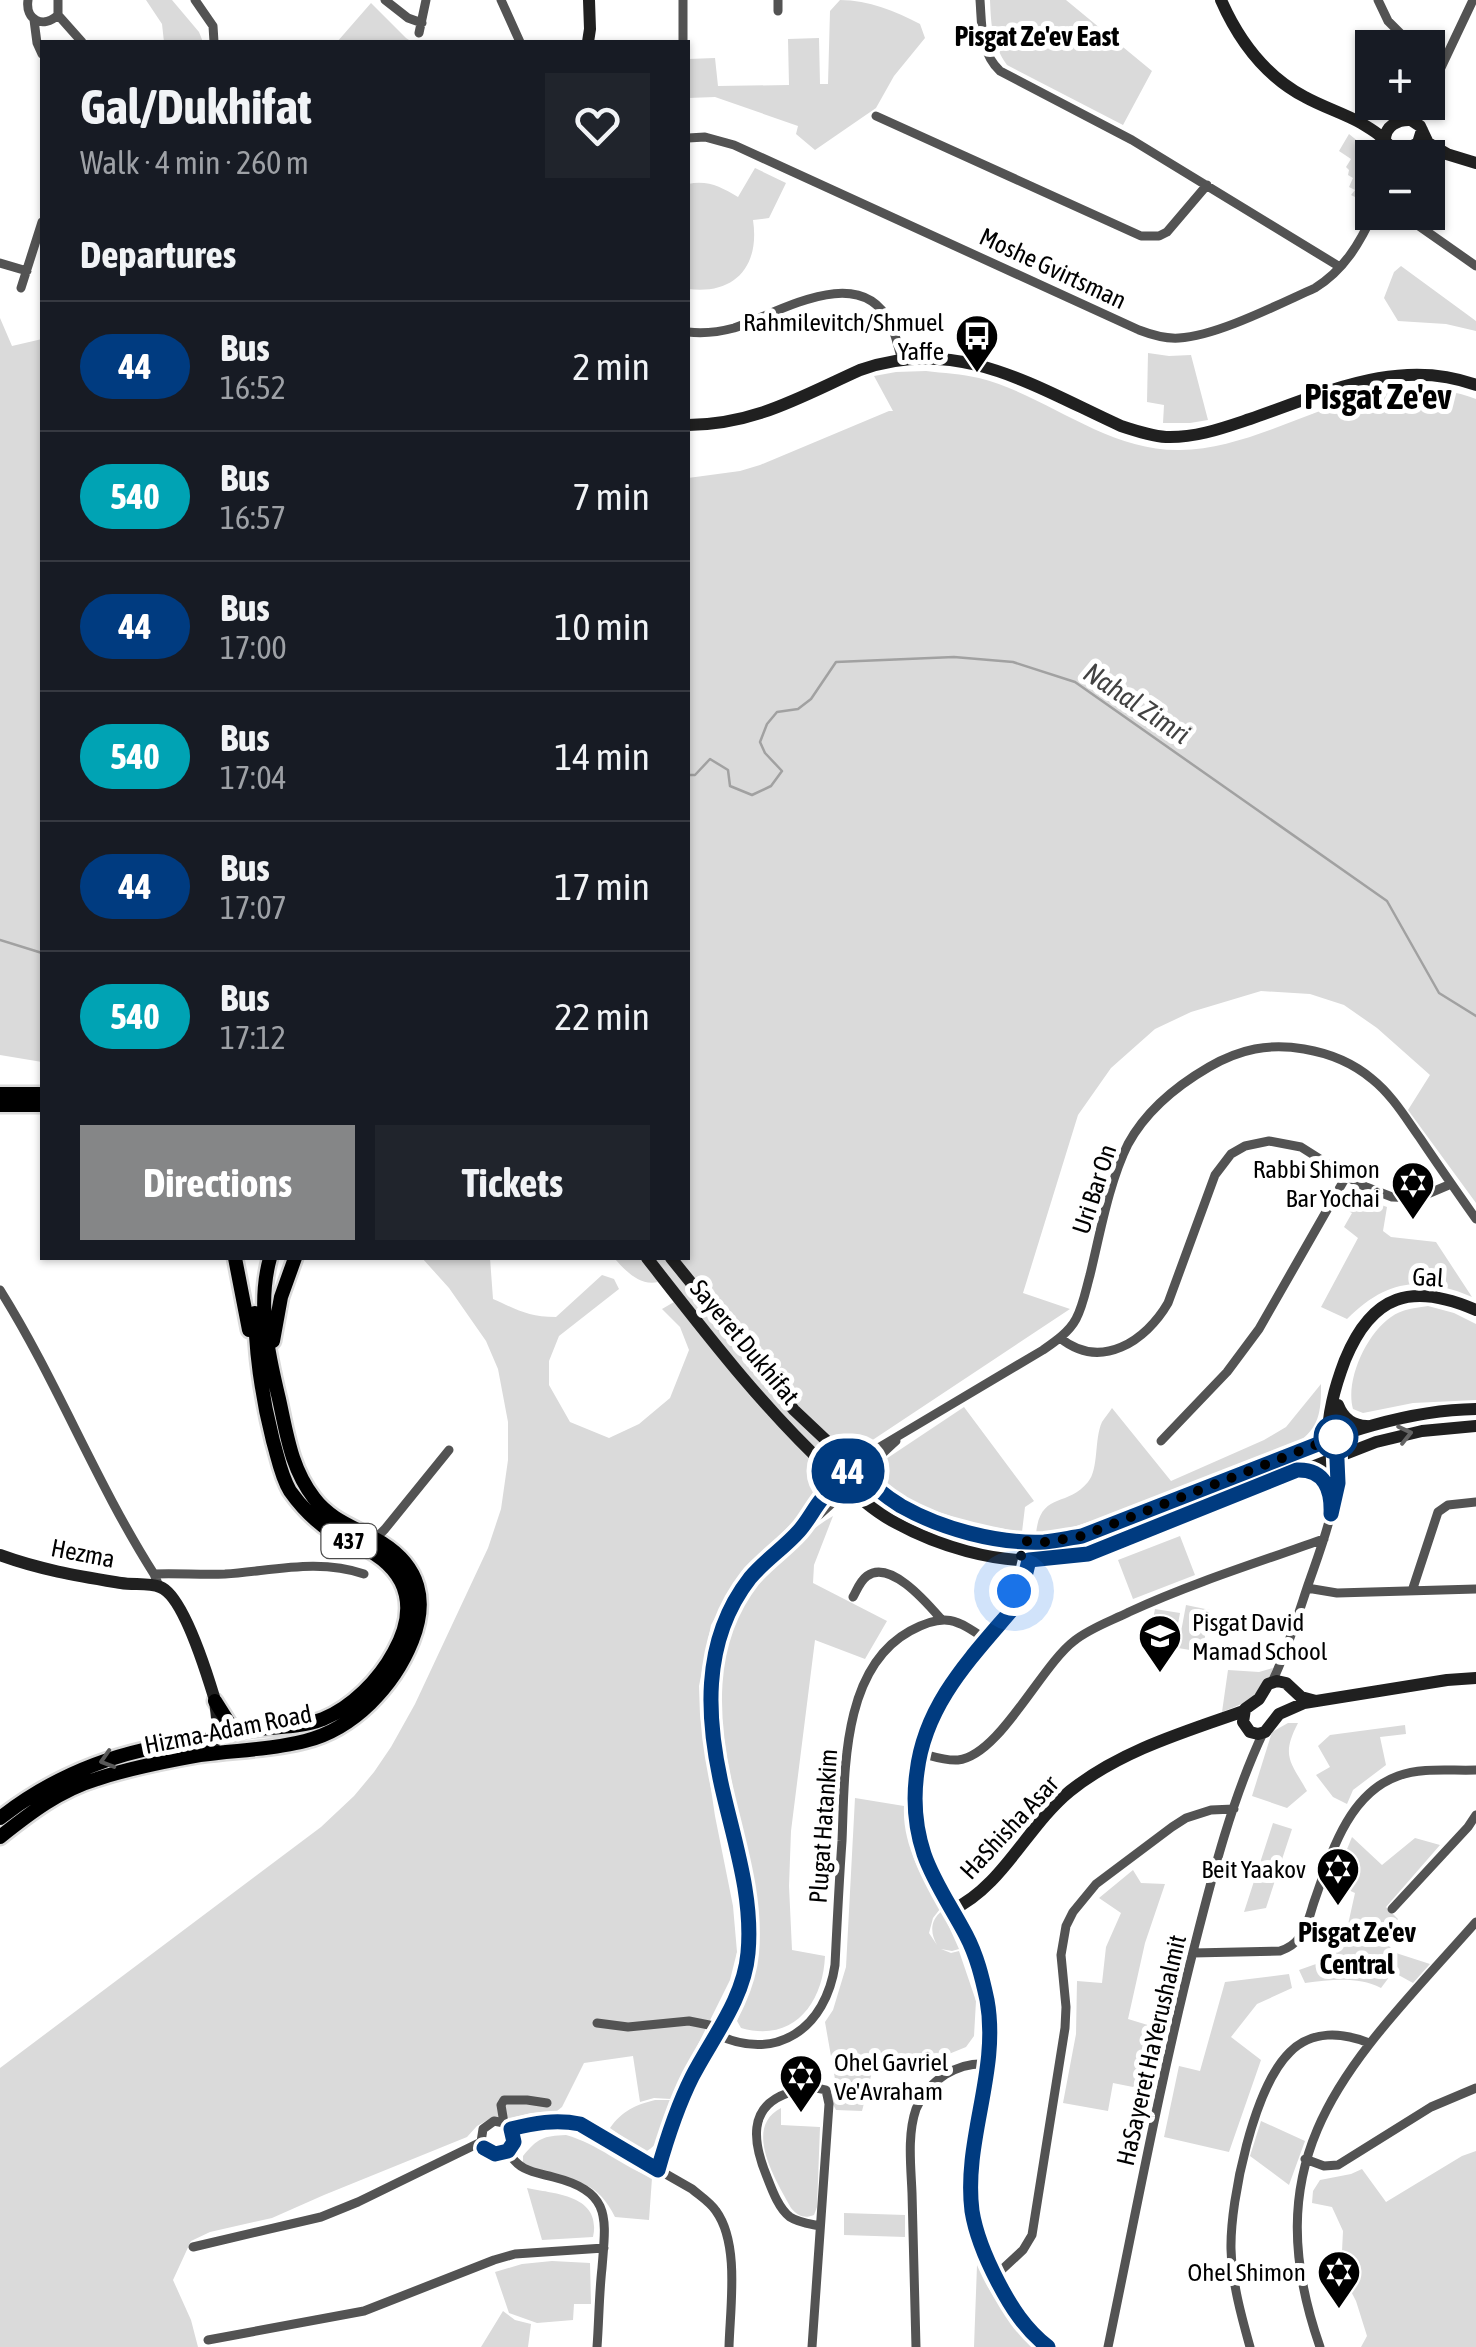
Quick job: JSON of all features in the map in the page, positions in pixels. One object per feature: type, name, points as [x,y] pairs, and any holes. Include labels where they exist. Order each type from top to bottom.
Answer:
[{"type":"main road","points":[[0,1094],[40,1094]]},
{"type":"main road","points":[[0,1105],[40,1105]]},
{"type":"main road","points":[[234,1260],[260,1384]]},
{"type":"main road","name":"Hizma-Adam Road","points":[[0,1836],[64,1791],[94,1779],[202,1748],[219,1736],[322,1719],[350,1704],[392,1657],[408,1620],[406,1590],[396,1572],[304,1510],[280,1469],[260,1384],[255,1304],[260,1260]]},
{"type":"main road","name":"Hizma-Adam Road","points":[[0,1818],[23,1800],[85,1767],[142,1750],[244,1750],[306,1741],[330,1732],[352,1719],[401,1667],[421,1610],[416,1580],[392,1551],[335,1519],[317,1502],[297,1472],[270,1361],[264,1314],[270,1260]]},
{"type":"main road","points":[[270,1361],[281,1297],[295,1260]]},
{"type":"main road","points":[[216,1708],[232,1728],[248,1730]]},
{"type":"main road","points":[[202,1748],[212,1733],[216,1708]]},
{"type":"street","points":[[28,0],[40,50]]},
{"type":"street","points":[[58,0],[58,14],[80,40]]},
{"type":"street","points":[[196,0],[213,26],[214,40]]},
{"type":"street","points":[[386,0],[420,28],[426,0]]},
{"type":"street","points":[[501,0],[519,40]]},
{"type":"street","points":[[588,40],[589,0]]},
{"type":"street","points":[[682,0],[683,40]]},
{"type":"street","points":[[980,0],[984,45],[1000,72],[1132,140],[1340,267]]},
{"type":"street","points":[[1220,0],[1246,46],[1270,73],[1304,96],[1360,123],[1381,140]]},
{"type":"street","points":[[1378,0],[1394,30]]},
{"type":"street","points":[[1445,57],[1474,0]]},
{"type":"street","points":[[34,20],[45,22],[58,14]]},
{"type":"street","points":[[876,116],[1140,236],[1168,232],[1207,185]]},
{"type":"street","points":[[1390,140],[1386,132],[1402,120]]},
{"type":"street","points":[[1360,123],[1411,120],[1421,128],[1428,143],[1476,163]]},
{"type":"street","points":[[1419,140],[1422,120]]},
{"type":"street","name":"Moshe Gvirtsman","points":[[690,138],[704,136],[734,145],[1152,335],[1184,338],[1315,288],[1340,267],[1366,230]]},
{"type":"street","points":[[21,288],[40,229]]},
{"type":"street","points":[[1425,230],[1476,266]]},
{"type":"street","points":[[0,263],[27,272]]},
{"type":"street","points":[[690,332],[721,331],[813,298],[855,293],[874,303],[890,322],[902,360]]},
{"type":"street","points":[[690,425],[757,416],[876,364],[933,358],[971,362],[1121,426],[1170,437],[1206,433],[1354,383],[1391,375],[1436,374],[1476,385]]},
{"type":"street","name":"Uri Bar On","points":[[844,1483],[905,1433],[1060,1338],[1078,1317],[1128,1145],[1169,1095],[1232,1054],[1271,1046],[1296,1048],[1358,1068],[1393,1100],[1476,1219]]},
{"type":"street","points":[[1060,1338],[1077,1348],[1106,1352],[1137,1340],[1160,1318],[1222,1162],[1256,1142],[1286,1143],[1316,1155],[1361,1186],[1406,1199],[1432,1194],[1452,1184]]},
{"type":"street","points":[[1161,1441],[1226,1372],[1259,1329],[1347,1175]]},
{"type":"street","name":"Sayeret Dukhifat","points":[[649,1260],[751,1388],[819,1460],[872,1508],[922,1535],[987,1555],[1026,1560],[1088,1554],[1376,1442],[1448,1426],[1476,1426]]},
{"type":"street","name":"Sayeret Dukhifat","points":[[673,1260],[794,1410],[857,1471],[902,1506],[990,1537],[1028,1542],[1082,1536],[1332,1438],[1446,1410],[1476,1409]]},
{"type":"street","points":[[0,1290],[36,1352],[110,1500],[156,1580],[183,1614],[216,1708],[219,1736],[244,1750]]},
{"type":"street","name":"Gal","points":[[1332,1457],[1331,1399],[1357,1334],[1375,1312],[1394,1299],[1418,1294],[1476,1310]]},
{"type":"street","name":"Gal","points":[[1332,1438],[1346,1359]]},
{"type":"street","points":[[1338,1405],[1340,1412],[1354,1423],[1370,1426]]},
{"type":"street","points":[[367,1537],[376,1537],[385,1529],[449,1450]]},
{"type":"street","points":[[1331,1514],[1332,1457]]},
{"type":"street","points":[[1272,1682],[1290,1642],[1331,1514],[1338,1483],[1332,1457]]},
{"type":"street","points":[[819,1460],[824,1474],[820,1501]]},
{"type":"street","points":[[1297,1470],[1317,1474],[1330,1490]]},
{"type":"street","points":[[798,1532],[820,1501],[844,1483]]},
{"type":"street","points":[[658,2170],[680,2102],[718,2030],[748,1958],[741,1870],[714,1744],[710,1706],[712,1666],[722,1630],[738,1596],[758,1569],[844,1483]]},
{"type":"street","points":[[1412,1591],[1440,1509],[1476,1502]]},
{"type":"street","points":[[385,1529],[384,1537],[392,1551]]},
{"type":"street","points":[[920,1753],[960,1760],[983,1748],[1069,1645],[1092,1629],[1183,1590],[1324,1540]]},
{"type":"street","points":[[1028,1542],[1026,1560],[1005,1618],[934,1709],[920,1753],[914,1813],[930,1871],[967,1937],[980,1970],[990,2030],[973,2160],[972,2207],[976,2230],[995,2276],[1020,2320],[1048,2347]]},
{"type":"street","name":"Hezma","points":[[0,1555],[78,1577],[135,1586],[156,1580]]},
{"type":"street","points":[[156,1580],[308,1566],[345,1567],[364,1574]]},
{"type":"street","points":[[854,1597],[864,1578],[881,1572],[918,1594],[941,1619],[950,1618],[987,1640]]},
{"type":"street","points":[[1307,1588],[1337,1592],[1476,1590]]},
{"type":"street","name":"Plugat Hatankim","points":[[597,2023],[628,2026],[689,2021],[718,2030],[728,2040],[748,2043],[778,2041],[808,2025],[825,2002],[835,1965],[847,1749],[856,1706],[884,1650],[897,1638],[941,1619]]},
{"type":"street","points":[[1289,1708],[1293,1701],[1286,1666],[1290,1642]]},
{"type":"street","points":[[1316,1701],[1305,1699],[1279,1681],[1272,1682],[1265,1687],[1250,1725],[1269,1729],[1277,1716],[1289,1708],[1316,1701],[1476,1678]]},
{"type":"street","name":"HaShisha Asar","points":[[952,1910],[977,1896],[1050,1810],[1089,1778],[1151,1746],[1207,1724],[1232,1721],[1250,1725]]},
{"type":"street","name":"HaSayeret HaYerushalmit","points":[[1108,2347],[1192,1954],[1212,1875],[1250,1765],[1250,1725]]},
{"type":"street","points":[[1192,1954],[1290,1948],[1303,1933],[1336,1844],[1363,1799],[1401,1774],[1476,1770]]},
{"type":"street","points":[[995,2276],[1023,2250],[1032,2235],[1065,2028],[1061,1945],[1069,1919],[1096,1884],[1172,1827],[1211,1810],[1234,1809]]},
{"type":"street","points":[[1392,1909],[1476,1815]]},
{"type":"street","points":[[1320,2347],[1306,2304],[1297,2251],[1297,2205],[1306,2160],[1353,2064],[1468,1940],[1476,1922]]},
{"type":"street","points":[[1250,2347],[1232,2267],[1232,2222],[1241,2166],[1262,2104],[1280,2065],[1305,2042],[1330,2034],[1369,2043]]},
{"type":"street","points":[[916,2347],[911,2154],[915,2114],[924,2094],[946,2073],[959,2066],[988,2064]]},
{"type":"street","points":[[812,2347],[820,2226],[828,2096],[826,2090],[805,2087],[775,2097],[766,2105],[756,2128],[756,2140],[763,2168],[784,2211],[796,2220],[820,2226]]},
{"type":"street","points":[[1306,2160],[1338,2166],[1431,2107],[1476,2088]]},
{"type":"street","points":[[547,2103],[504,2100],[501,2105],[508,2126],[514,2142],[501,2154],[489,2152],[481,2142],[486,2126],[494,2122],[508,2126],[580,2124],[707,2201],[722,2223],[730,2254],[728,2347]]},
{"type":"street","points":[[193,2246],[321,2217],[481,2142]]},
{"type":"street","points":[[508,2151],[519,2166],[530,2172],[586,2190],[604,2217],[598,2347]]},
{"type":"street","points":[[208,2340],[364,2311],[515,2254],[604,2248]]},
{"type":"shaded area","points":[[146,0],[172,0],[202,40],[164,40],[162,24]]},
{"type":"shaded area","points":[[840,0],[871,4],[920,24],[925,38],[894,76],[876,108],[815,150],[796,134],[798,126],[715,97],[690,98],[690,59],[715,58],[718,86],[789,85],[788,39],[819,38],[820,84],[828,84],[830,11]]},
{"type":"shaded area","points":[[990,0],[1066,0],[1152,71],[1123,125],[1007,65],[993,34]]},
{"type":"shaded area","points":[[371,3],[409,40],[339,40]]},
{"type":"shaded area","points":[[1349,134],[1356,140],[1355,190],[1349,187],[1353,178],[1346,167],[1351,159],[1339,151]]},
{"type":"shaded area","points":[[755,168],[786,183],[769,218],[753,220],[752,251],[741,274],[719,287],[690,289],[690,184],[714,185],[738,197]]},
{"type":"shaded area","points":[[1401,266],[1476,321],[1476,331],[1446,324],[1398,321],[1384,298],[1394,272]]},
{"type":"shaded area","points":[[0,318],[12,346],[40,339],[40,1062],[0,1055]]},
{"type":"shaded area","points":[[1148,353],[1191,355],[1208,420],[1163,423],[1164,405],[1147,402]]},
{"type":"shaded area","points":[[926,371],[979,378],[1127,442],[1180,450],[1232,442],[1360,397],[1401,388],[1439,389],[1476,399],[1476,1203],[1408,1110],[1430,1075],[1344,1005],[1310,994],[1261,991],[1191,1012],[1155,1029],[1111,1068],[1078,1115],[1023,1293],[1070,1309],[862,1447],[838,1440],[816,1468],[808,1503],[797,1519],[744,1568],[711,1625],[699,1686],[700,1715],[733,1906],[737,1952],[730,1980],[671,2099],[640,2102],[633,2056],[584,2063],[557,2111],[493,2117],[467,2137],[272,2218],[210,2232],[191,2241],[173,2280],[198,2347],[0,2347],[0,2068],[321,1827],[354,1796],[391,1747],[415,1704],[488,1548],[501,1509],[508,1460],[508,1422],[498,1369],[486,1341],[424,1260],[490,1260],[493,1299],[546,1317],[556,1317],[602,1275],[614,1279],[619,1289],[559,1336],[549,1361],[549,1385],[570,1422],[609,1438],[639,1424],[670,1398],[689,1350],[680,1327],[662,1309],[674,1302],[658,1282],[639,1280],[616,1260],[690,1260],[690,478],[760,465],[893,411],[874,376]]},
{"type":"shaded area","points":[[1351,1198],[1387,1207],[1383,1231],[1391,1237],[1436,1242],[1472,1297],[1420,1284],[1390,1289],[1347,1319],[1321,1307],[1358,1238],[1344,1227],[1352,1213],[1340,1207]]},
{"type":"shaded area","points":[[1428,1306],[1476,1324],[1476,1400],[1413,1403],[1363,1413],[1353,1409],[1355,1372],[1373,1335],[1395,1314]]},
{"type":"shaded area","points":[[1321,1384],[1316,1422],[1301,1440],[1104,1517],[1036,1534],[1043,1511],[1088,1482],[1102,1422],[1112,1408],[1171,1481],[1286,1427]]},
{"type":"shaded area","points":[[964,1407],[1034,1501],[1025,1507],[1022,1532],[929,1509],[885,1486],[878,1473],[886,1459]]},
{"type":"shaded area","points":[[833,1516],[814,1565],[813,1583],[887,1621],[865,1659],[815,1640],[791,1831],[789,1886],[792,1950],[825,1956],[823,1973],[802,2016],[776,2030],[759,2031],[741,2028],[737,2021],[753,1970],[757,1916],[724,1737],[724,1663],[733,1628],[751,1593],[780,1560]]},
{"type":"shaded area","points":[[1180,1536],[1195,1575],[1133,1599],[1118,1560]]},
{"type":"shaded area","points":[[1186,1605],[1210,1610],[1202,1652],[1178,1648]]},
{"type":"shaded area","points":[[1155,1609],[1180,1613],[1172,1656],[1147,1651]]},
{"type":"shaded area","points":[[1273,1668],[1260,1691],[1222,1712],[1228,1670],[1259,1672]]},
{"type":"shaded area","points":[[1288,1723],[1298,1723],[1289,1751],[1307,1791],[1287,1808],[1252,1796],[1272,1732]]},
{"type":"shaded area","points":[[1405,1725],[1406,1734],[1380,1737],[1386,1765],[1353,1790],[1347,1804],[1333,1797],[1316,1775],[1330,1767],[1318,1746],[1330,1735]]},
{"type":"shaded area","points":[[855,1798],[904,1806],[910,1847],[940,1909],[929,1933],[937,1945],[932,1927],[942,1911],[959,1949],[941,1949],[951,1953],[959,1951],[976,2001],[974,2036],[966,2047],[920,2073],[873,2068],[862,2111],[836,2110],[827,2093],[835,2079],[825,2022],[833,2010],[846,1967]]},
{"type":"shaded area","points":[[1273,1823],[1292,1829],[1266,1908],[1244,1912]]},
{"type":"shaded area","points":[[1352,1837],[1382,1865],[1415,1838],[1440,1845],[1386,1907],[1398,1919],[1382,1939],[1396,1953],[1430,1964],[1413,1983],[1393,1972],[1381,1988],[1353,1980],[1305,1983],[1299,1970],[1330,1959],[1347,1929],[1355,1893],[1333,1883]]},
{"type":"shaded area","points":[[1133,1870],[1141,1883],[1165,1884],[1145,1943],[1128,2019],[1151,2026],[1138,2088],[1113,2083],[1108,2111],[1063,2103],[1076,2034],[1077,1981],[1102,1983],[1106,1947],[1121,1913],[1099,1898]]},
{"type":"shaded area","points":[[1289,1974],[1292,1988],[1257,2004],[1231,2037],[1261,2060],[1229,2152],[1164,2137],[1179,2066],[1200,2071],[1225,1982]]},
{"type":"shaded area","points":[[655,2100],[673,2100],[664,2130],[645,2152],[610,2128],[630,2110]]},
{"type":"shaded area","points":[[781,2108],[781,2125],[820,2127],[814,2215],[801,2216],[791,2208],[766,2156],[764,2128]]},
{"type":"shaded area","points":[[1261,2121],[1305,2141],[1289,2185],[1250,2156]]},
{"type":"shaded area","points":[[566,2135],[652,2178],[649,2220],[615,2217],[602,2196],[586,2185],[534,2170],[523,2162],[523,2156],[537,2142]]},
{"type":"shaded area","points":[[1476,2151],[1476,2347],[1361,2347],[1367,2336],[1341,2272],[1343,2231],[1332,2207],[1312,2203],[1313,2191],[1320,2180],[1362,2169],[1386,2202]]},
{"type":"shaded area","points":[[527,2188],[563,2195],[583,2205],[594,2223],[593,2237],[542,2240]]},
{"type":"shaded area","points":[[844,2213],[905,2215],[905,2237],[844,2235]]},
{"type":"shaded area","points":[[552,2261],[590,2263],[591,2304],[574,2304],[573,2320],[537,2323],[509,2313],[495,2272]]},
{"type":"shaded area","points":[[977,2265],[1002,2309],[1035,2347],[974,2347]]},
{"type":"shaded area","points":[[503,2311],[515,2320],[531,2324],[528,2347],[481,2347]]},
{"type":"waterway","name":"Nahal Zimri","points":[[690,775],[695,775],[710,759],[728,770],[730,786],[752,795],[771,786],[782,771],[760,742],[767,724],[777,712],[798,709],[811,699],[836,662],[954,657],[1013,662],[1075,682],[1387,901],[1439,993],[1476,1016]]},
{"type":"waterway","name":"Nahal Zimri","points":[[0,940],[40,952]]},
{"type":"bus line","name":"44","points":[[484,2148],[501,2154],[514,2142],[511,2129],[532,2123],[568,2122],[580,2124],[658,2170],[680,2102],[739,1988],[748,1958],[745,1894],[714,1744],[710,1706],[715,1652],[747,1582],[798,1532],[852,1466],[884,1494],[929,1518],[990,1537],[1046,1542],[1082,1536],[1336,1437],[1338,1483],[1331,1514],[1330,1490],[1324,1480],[1309,1470],[1297,1470],[1088,1554],[1029,1560],[1015,1606],[950,1684],[934,1709],[922,1741],[914,1813],[918,1834],[930,1871],[977,1959],[987,2002],[988,2075],[971,2184],[976,2230],[984,2254],[1020,2320],[1048,2347]]},
{"type":"place","name":"Rahmilevitch/Shmuel Yaffe","points":[[977,374]]},
{"type":"place","name":"Rabbi Shimon Bar Yochai","points":[[1413,1221]]},
{"type":"place","name":"Pisgat David Mamad School","points":[[1160,1674]]},
{"type":"place","name":"Beit Yaakov","points":[[1338,1907]]},
{"type":"place","name":"Ohel Gavriel Ve'Avraham","points":[[801,2114]]},
{"type":"place","name":"Ohel Shimon","points":[[1339,2310]]},
{"type":"district","name":"Pisgat Ze'ev East","points":[[1037,36]]},
{"type":"district","name":"Pisgat Ze'ev","points":[[1378,397]]},
{"type":"district","name":"Pisgat Ze'ev Central","points":[[1357,1948]]},
{"type":"route","points":[[1014,1591],[1024,1541],[1082,1536],[1336,1437]]}]
